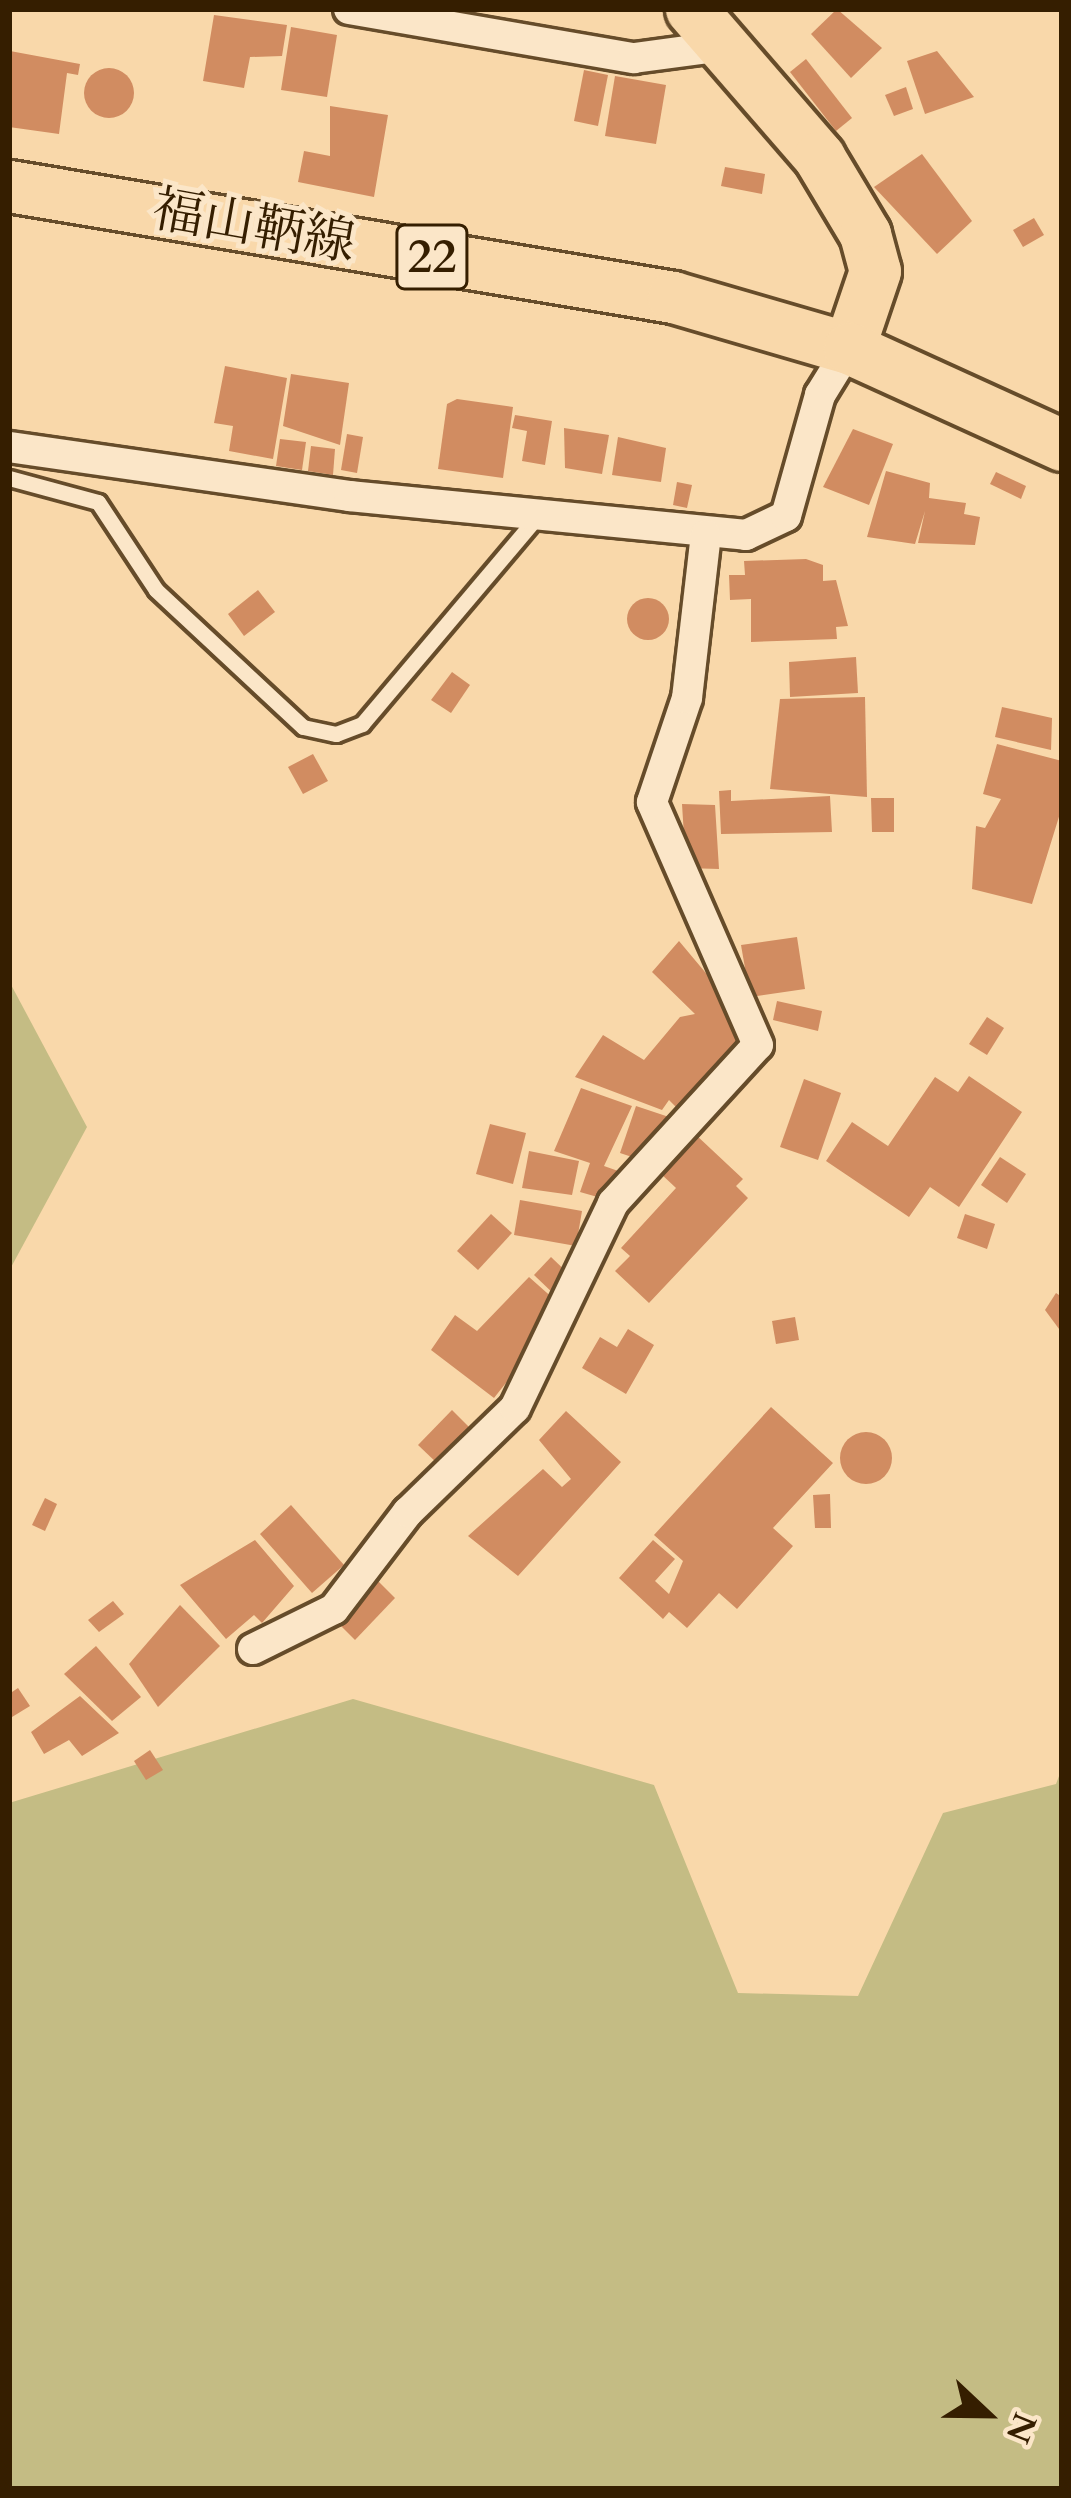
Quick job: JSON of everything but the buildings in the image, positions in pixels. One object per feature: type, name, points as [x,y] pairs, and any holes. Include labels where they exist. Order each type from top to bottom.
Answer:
[{"type":"main road","points":[[707,28],[819,157],[865,234],[875,271],[849,349]]},
{"type":"main road","name":"福山鞆線","points":[[9,186],[673,297],[849,349],[1062,445]]},
{"type":"street","points":[[349,9],[634,58],[707,28]]},
{"type":"street","points":[[9,447],[706,535],[746,535],[786,516],[820,394],[849,349]]},
{"type":"street","points":[[253,1649],[334,1609],[408,1512],[514,1408],[614,1203],[758,1045],[652,802],[687,698],[706,535]]},
{"type":"lane","points":[[9,478],[98,502],[156,590],[303,728],[336,734],[362,724],[539,514]]},
{"type":"shaded area","points":[[9,981],[87,1127],[9,1271]]},
{"type":"shaded area","points":[[353,1699],[654,1785],[738,1993],[858,1996],[943,1813],[1056,1784],[1062,1768],[1062,2489],[9,2489],[9,1803]]}]
